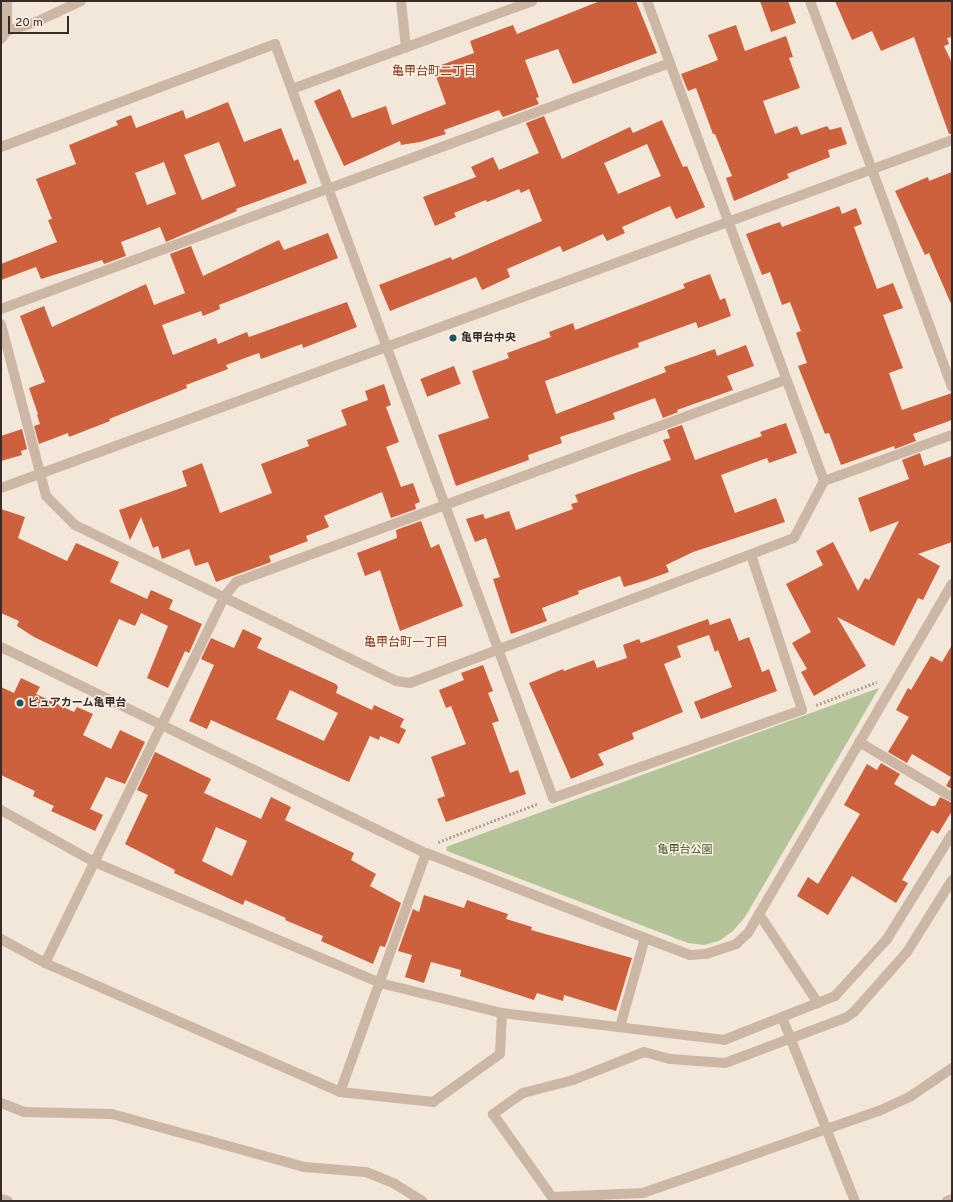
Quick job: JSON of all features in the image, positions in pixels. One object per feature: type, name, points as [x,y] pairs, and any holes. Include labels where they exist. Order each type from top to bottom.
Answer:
[{"type":"street","points":[[2,1],[7,4],[4,35],[81,1]]},
{"type":"street","points":[[401,1],[406,48]]},
{"type":"street","points":[[292,89],[532,1]]},
{"type":"street","points":[[647,1],[785,380],[824,481]]},
{"type":"street","points":[[810,1],[952,387]]},
{"type":"street","points":[[1,147],[275,44],[553,798],[802,710],[750,555]]},
{"type":"street","points":[[1,309],[670,63]]},
{"type":"street","points":[[1,488],[952,140]]},
{"type":"street","points":[[1,324],[38,474],[46,496],[75,525],[396,681],[410,683],[794,538],[824,481],[952,435]]},
{"type":"street","points":[[45,963],[224,597],[236,582],[785,380]]},
{"type":"street","points":[[1,647],[426,853],[690,955],[711,953],[736,944],[748,933],[858,742],[952,584]]},
{"type":"street","points":[[858,742],[952,797]]},
{"type":"street","points":[[1,810],[94,862],[380,983],[502,1013],[724,1040],[835,996],[886,939],[952,834]]},
{"type":"street","points":[[340,1092],[426,853]]},
{"type":"street","points":[[952,880],[907,952],[854,1012],[845,1018],[725,1064],[670,1059],[644,1052],[574,1080],[523,1093],[493,1114],[552,1197],[645,1197],[879,1111],[911,1096],[952,1068]]},
{"type":"street","points":[[759,914],[818,1003]]},
{"type":"street","points":[[620,1027],[645,938]]},
{"type":"street","points":[[1,939],[45,963],[340,1092],[433,1102],[500,1054],[502,1013]]},
{"type":"street","points":[[782,1017],[828,1129],[855,1201]]},
{"type":"street","points":[[1,1103],[24,1112],[112,1114],[304,1167],[366,1172],[395,1184],[422,1201]]},
{"type":"street","points":[[1,1199],[8,1201]]},
{"type":"street","points":[[947,1201],[952,1199]]},
{"type":"path","points":[[802,710],[898,675]]},
{"type":"path","points":[[426,853],[440,840],[553,798]]},
{"type":"green space","name":"亀甲台公園","points":[[879,688],[745,917],[733,931],[719,941],[704,945],[688,943],[447,851],[446,847]]},
{"type":"building","points":[[600,1],[636,1],[657,53],[573,84],[558,49],[525,60],[539,97],[536,98],[539,104],[503,117],[499,110],[444,130],[446,134],[420,142],[401,145],[400,141],[344,166],[314,101],[340,89],[352,118],[386,106],[392,125],[446,104],[433,68],[474,53],[470,41],[513,25],[517,34]]},
{"type":"building","points":[[760,1],[788,1],[796,23],[771,32]]},
{"type":"building","points":[[835,1],[952,1],[952,37],[947,38],[949,44],[944,46],[952,63],[952,134],[949,134],[914,37],[881,51],[872,31],[852,40]]},
{"type":"building","points":[[736,25],[745,51],[786,36],[793,57],[789,58],[800,88],[763,101],[775,134],[797,126],[801,135],[827,126],[830,130],[841,127],[847,144],[828,150],[830,157],[787,174],[789,178],[734,201],[726,178],[732,176],[715,134],[713,134],[696,88],[688,91],[681,74],[718,60],[708,35]]},
{"type":"building","points":[[228,102],[244,142],[281,128],[294,161],[298,159],[307,183],[236,209],[237,211],[166,242],[160,227],[121,242],[126,256],[104,264],[102,260],[41,279],[36,267],[1,280],[1,264],[57,242],[48,220],[52,219],[36,179],[76,164],[69,145],[118,125],[116,121],[131,115],[136,128],[183,110],[186,119]],"holes":[[[219,142],[236,186],[202,200],[184,155]],[[164,162],[176,194],[147,205],[135,173]]]},
{"type":"building","points":[[544,116],[562,159],[630,127],[633,133],[662,120],[683,167],[687,166],[705,207],[676,219],[670,206],[622,227],[625,233],[607,241],[603,234],[563,252],[560,246],[507,269],[510,277],[482,290],[476,277],[390,311],[379,285],[451,257],[452,260],[542,221],[529,189],[521,193],[519,189],[487,202],[486,200],[454,213],[456,217],[435,226],[423,197],[476,177],[471,167],[493,157],[499,170],[539,153],[526,123]],"holes":[[[647,144],[661,176],[618,194],[604,163]]]},
{"type":"building","points":[[952,172],[952,306],[929,253],[925,255],[895,191],[928,177],[929,181]]},
{"type":"building","points":[[839,206],[842,214],[856,208],[862,224],[854,227],[877,289],[893,283],[903,308],[883,315],[903,368],[889,373],[902,410],[952,393],[952,420],[913,434],[916,441],[895,449],[894,446],[841,465],[829,433],[825,434],[798,366],[807,363],[796,333],[801,331],[790,302],[782,305],[770,272],[762,275],[746,234],[780,222],[782,227]]},
{"type":"building","points":[[328,233],[338,258],[219,305],[220,309],[203,316],[201,311],[162,325],[173,355],[216,338],[218,344],[247,332],[249,337],[347,302],[357,327],[303,348],[302,344],[261,359],[259,353],[226,365],[228,369],[186,385],[187,388],[109,419],[110,421],[69,437],[68,433],[39,444],[34,426],[40,424],[29,388],[45,382],[20,316],[44,306],[52,327],[146,284],[154,305],[185,293],[170,254],[191,246],[203,276],[279,240],[284,250]]},
{"type":"building","points":[[710,274],[720,300],[725,298],[731,316],[698,328],[696,322],[638,343],[639,347],[545,381],[556,414],[666,372],[664,367],[715,349],[717,356],[746,345],[754,366],[727,376],[733,390],[677,410],[678,412],[663,418],[655,398],[613,413],[615,419],[560,437],[562,443],[528,455],[529,460],[456,486],[438,435],[489,418],[472,371],[509,358],[507,353],[551,337],[549,332],[573,323],[575,330],[685,288],[683,284]]},
{"type":"building","points":[[454,366],[461,384],[427,397],[420,379]]},
{"type":"building","points":[[384,384],[391,405],[386,407],[399,442],[386,447],[401,487],[413,483],[420,502],[415,504],[416,509],[391,518],[382,492],[324,516],[329,527],[306,536],[308,541],[269,556],[271,562],[216,582],[208,562],[195,566],[189,549],[162,559],[158,546],[153,548],[141,517],[130,540],[119,510],[187,486],[182,471],[202,463],[220,513],[272,493],[261,464],[309,446],[307,440],[347,425],[341,410],[368,400],[365,391]]},
{"type":"building","points":[[786,423],[797,453],[769,463],[767,458],[721,475],[735,513],[776,498],[785,522],[693,552],[666,565],[669,572],[647,580],[624,587],[620,576],[578,591],[579,594],[542,608],[547,621],[511,634],[493,579],[500,577],[486,538],[475,542],[466,519],[483,514],[485,519],[509,511],[516,530],[573,509],[571,504],[578,502],[575,495],[671,460],[663,440],[670,438],[667,430],[682,425],[695,460],[762,436],[760,432]]},
{"type":"building","points":[[22,429],[27,449],[21,451],[22,455],[1,461],[1,436]]},
{"type":"building","points":[[920,453],[924,466],[952,456],[952,542],[918,554],[940,566],[923,600],[918,598],[894,646],[837,617],[866,666],[814,696],[801,672],[807,669],[792,643],[811,632],[786,584],[823,565],[816,551],[833,542],[858,591],[865,578],[869,580],[899,521],[870,532],[858,498],[909,479],[902,460]]},
{"type":"building","points":[[1,509],[25,517],[18,538],[67,561],[76,543],[119,562],[110,582],[147,599],[151,590],[173,600],[169,609],[202,624],[189,653],[185,651],[168,688],[147,678],[168,626],[141,613],[135,626],[119,619],[97,667],[34,637],[17,626],[19,621],[1,613]]},
{"type":"building","points":[[421,521],[431,548],[439,544],[463,606],[400,631],[380,570],[365,576],[357,553],[397,538],[396,530]]},
{"type":"building","points":[[730,618],[739,641],[749,637],[762,672],[769,669],[777,691],[701,719],[694,702],[732,687],[718,650],[715,652],[709,635],[677,646],[681,657],[664,664],[683,712],[632,733],[634,739],[598,754],[604,765],[571,779],[529,683],[563,669],[564,671],[594,660],[597,668],[627,658],[623,645],[639,639],[641,643],[708,619],[710,625]]},
{"type":"building","points":[[243,629],[262,638],[257,648],[336,684],[338,687],[336,693],[372,710],[374,705],[404,719],[400,727],[406,730],[399,744],[380,736],[379,740],[370,736],[349,782],[211,720],[207,729],[189,721],[214,665],[201,659],[211,638],[234,648]],"holes":[[[290,690],[338,713],[324,741],[276,719]]]},
{"type":"building","points":[[952,645],[952,789],[946,786],[951,777],[912,754],[907,763],[888,752],[909,717],[896,710],[908,688],[911,690],[931,656],[942,662]]},
{"type":"building","points":[[483,665],[493,691],[488,693],[499,721],[492,723],[510,773],[518,770],[526,794],[446,822],[437,799],[445,796],[431,757],[466,744],[451,706],[446,708],[439,690],[464,680],[461,673]]},
{"type":"building","points":[[21,678],[40,687],[36,694],[74,712],[77,707],[93,714],[83,735],[111,749],[120,730],[145,742],[125,784],[106,777],[90,809],[103,815],[95,831],[51,811],[54,806],[33,796],[35,791],[1,775],[1,687],[14,693]]},
{"type":"building","points":[[155,752],[211,779],[204,793],[261,819],[271,797],[291,807],[285,820],[354,853],[351,860],[376,874],[370,886],[401,903],[385,947],[380,946],[373,964],[321,941],[323,936],[285,920],[286,918],[245,900],[243,905],[174,873],[175,870],[125,844],[148,795],[137,790]],"holes":[[[216,827],[247,841],[232,876],[202,861]]]},
{"type":"building","points":[[881,763],[900,774],[894,784],[931,806],[935,806],[940,797],[952,803],[952,811],[938,834],[932,830],[902,880],[908,883],[896,903],[852,876],[828,915],[797,896],[808,877],[818,884],[860,814],[844,805],[867,764],[877,770]]},
{"type":"building","points":[[424,895],[464,908],[467,900],[508,914],[506,919],[532,927],[531,930],[632,958],[616,1011],[564,995],[563,1001],[537,993],[534,1000],[460,976],[461,970],[431,962],[424,983],[405,977],[412,955],[398,951],[413,909],[419,912]]},
{"type":"place","name":"亀甲台中央","points":[[453,338]]},
{"type":"place","name":"ピュアカーム亀甲台","points":[[20,703]]},
{"type":"district","name":"亀甲台町二丁目","points":[[434,73]]},
{"type":"district","name":"亀甲台町一丁目","points":[[406,644]]}]
